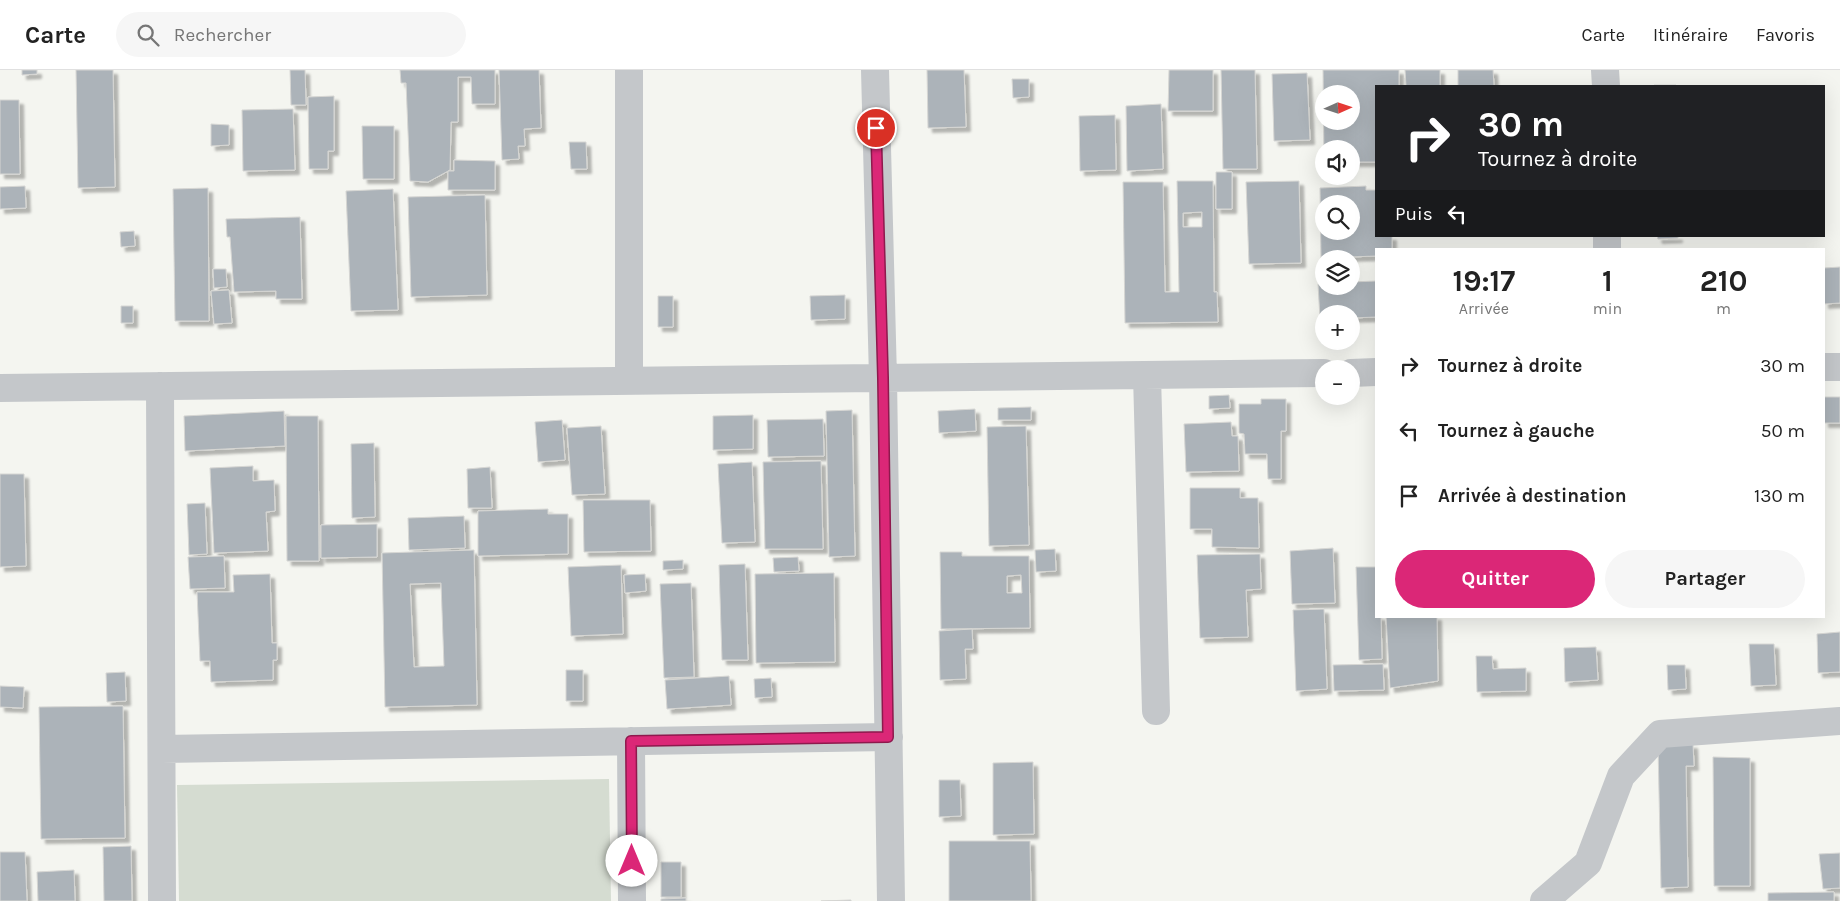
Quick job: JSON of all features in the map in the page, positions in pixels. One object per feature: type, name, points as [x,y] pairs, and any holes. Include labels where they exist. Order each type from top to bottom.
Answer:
[{"type":"street","points":[[629,70],[629,381]]},
{"type":"street","points":[[875,70],[883,378],[891,901]]},
{"type":"street","points":[[1606,70],[1606,85]]},
{"type":"street","points":[[1825,367],[1840,367]]},
{"type":"street","points":[[1360,372],[1375,372]]},
{"type":"street","points":[[0,388],[1315,373]]},
{"type":"street","points":[[1147,375],[1156,711]]},
{"type":"street","points":[[160,386],[162,901]]},
{"type":"street","points":[[1544,901],[1588,863],[1621,776],[1660,734],[1840,721]]},
{"type":"street","points":[[162,749],[888,737]]},
{"type":"street","points":[[631,741],[632,901]]},
{"type":"shaded area","points":[[609,779],[611,901],[179,901],[177,785]]},
{"type":"building","points":[[22,70],[37,70],[37,74],[22,75]]},
{"type":"building","points":[[76,70],[113,70],[115,187],[78,188]]},
{"type":"building","points":[[290,70],[305,70],[306,105],[291,105]]},
{"type":"building","points":[[400,70],[495,70],[495,104],[472,104],[471,77],[458,77],[458,122],[451,122],[450,170],[428,182],[410,181],[406,83],[401,83]]},
{"type":"building","points":[[499,70],[539,70],[541,128],[524,129],[525,146],[518,146],[519,159],[502,160]]},
{"type":"building","points":[[927,70],[964,70],[966,127],[928,128]]},
{"type":"building","points":[[1169,70],[1213,70],[1213,111],[1168,111]]},
{"type":"building","points":[[1221,70],[1255,70],[1257,169],[1223,169]]},
{"type":"building","points":[[1323,70],[1399,70],[1399,85],[1375,85],[1375,162],[1360,162],[1360,140],[1324,140],[1324,130],[1360,130],[1360,85],[1323,85]]},
{"type":"building","points":[[1405,70],[1440,70],[1440,85],[1406,85]]},
{"type":"building","points":[[1458,70],[1493,70],[1494,85],[1458,85]]},
{"type":"building","points":[[1307,73],[1310,140],[1274,141],[1272,74]]},
{"type":"building","points":[[1012,79],[1029,79],[1029,97],[1013,98]]},
{"type":"building","points":[[334,96],[334,151],[328,151],[328,169],[309,169],[308,97]]},
{"type":"building","points":[[0,100],[19,100],[20,174],[0,174]]},
{"type":"building","points":[[1161,104],[1163,169],[1127,171],[1126,106]]},
{"type":"building","points":[[293,109],[295,170],[243,171],[242,110]]},
{"type":"building","points":[[1115,115],[1116,170],[1080,171],[1079,116]]},
{"type":"building","points":[[211,124],[229,125],[229,145],[211,146]]},
{"type":"building","points":[[362,126],[394,126],[394,179],[363,179]]},
{"type":"building","points":[[569,142],[586,142],[587,169],[571,169]]},
{"type":"building","points":[[454,160],[495,161],[495,190],[448,190],[448,171],[454,171]]},
{"type":"building","points":[[1216,172],[1232,172],[1232,209],[1216,209]]},
{"type":"building","points":[[1177,181],[1213,181],[1214,292],[1217,292],[1218,322],[1125,323],[1123,182],[1163,182],[1165,292],[1179,292]],"holes":[[[1202,212],[1202,227],[1183,227],[1183,213]]]},
{"type":"building","points":[[1299,181],[1301,263],[1249,264],[1246,182]]},
{"type":"building","points":[[25,186],[26,208],[0,209],[0,187]]},
{"type":"building","points":[[1366,186],[1366,190],[1375,190],[1375,237],[1392,237],[1392,248],[1375,248],[1375,256],[1360,257],[1360,250],[1321,250],[1321,240],[1360,240],[1360,195],[1320,195],[1320,188]]},
{"type":"building","points":[[208,188],[209,321],[175,321],[173,189]]},
{"type":"building","points":[[393,189],[398,310],[351,311],[346,191]]},
{"type":"building","points":[[485,195],[487,295],[411,297],[408,197]]},
{"type":"building","points":[[300,217],[302,299],[276,299],[276,291],[234,292],[230,237],[227,237],[226,219]]},
{"type":"building","points":[[134,231],[135,246],[121,247],[120,232]]},
{"type":"building","points":[[1657,237],[1678,237],[1678,238],[1658,239]]},
{"type":"building","points":[[1840,267],[1840,303],[1825,304],[1825,268]]},
{"type":"building","points":[[213,269],[226,269],[227,287],[214,288]]},
{"type":"building","points":[[1375,281],[1375,317],[1360,318],[1360,305],[1319,305],[1319,295],[1360,295],[1360,282]]},
{"type":"building","points":[[229,290],[232,323],[214,324],[211,291]]},
{"type":"building","points":[[845,295],[845,319],[811,320],[810,296]]},
{"type":"building","points":[[658,296],[673,296],[673,327],[658,327]]},
{"type":"building","points":[[121,306],[133,306],[133,323],[121,323]]},
{"type":"building","points":[[1229,395],[1230,408],[1209,409],[1209,396]]},
{"type":"building","points":[[1825,397],[1840,397],[1840,423],[1825,423]]},
{"type":"building","points":[[1261,399],[1286,399],[1286,431],[1281,431],[1281,479],[1268,479],[1267,454],[1245,454],[1244,434],[1239,433],[1239,404],[1261,404]]},
{"type":"building","points":[[1031,407],[1031,420],[998,420],[998,408]]},
{"type":"building","points":[[975,409],[976,431],[939,433],[938,411]]},
{"type":"building","points":[[852,410],[855,556],[829,557],[826,411]]},
{"type":"building","points":[[284,411],[285,446],[185,451],[184,416]]},
{"type":"building","points":[[753,415],[753,449],[713,450],[713,416]]},
{"type":"building","points":[[286,416],[318,416],[319,561],[287,561]]},
{"type":"building","points":[[823,419],[824,456],[768,457],[767,420]]},
{"type":"building","points":[[562,420],[565,460],[538,462],[535,422]]},
{"type":"building","points":[[1231,422],[1232,436],[1238,436],[1239,471],[1186,472],[1184,424]]},
{"type":"building","points":[[601,426],[605,494],[572,495],[567,428]]},
{"type":"building","points":[[1026,426],[1029,545],[989,546],[987,427]]},
{"type":"building","points":[[374,443],[375,517],[352,518],[351,444]]},
{"type":"building","points":[[821,461],[823,549],[765,549],[763,462]]},
{"type":"building","points":[[752,462],[755,542],[722,543],[718,464]]},
{"type":"building","points":[[253,466],[253,481],[274,480],[275,511],[266,512],[268,551],[214,553],[210,468]]},
{"type":"building","points":[[490,467],[492,508],[468,508],[467,469]]},
{"type":"building","points":[[0,474],[24,474],[26,566],[0,567]]},
{"type":"building","points":[[1190,488],[1240,488],[1240,498],[1258,498],[1259,548],[1212,547],[1212,529],[1190,529]]},
{"type":"building","points":[[583,500],[650,500],[651,551],[584,552]]},
{"type":"building","points":[[205,503],[207,554],[189,555],[187,504]]},
{"type":"building","points":[[548,509],[548,514],[568,514],[568,554],[478,556],[478,511]]},
{"type":"building","points":[[464,516],[465,548],[409,550],[408,518]]},
{"type":"building","points":[[377,524],[377,557],[321,558],[321,525]]},
{"type":"building","points":[[1333,548],[1335,603],[1292,604],[1290,551]]},
{"type":"building","points":[[1055,549],[1056,571],[1036,572],[1035,550]]},
{"type":"building","points":[[474,550],[477,705],[385,707],[382,553]],"holes":[[[441,583],[444,666],[414,667],[410,584]]]},
{"type":"building","points":[[940,552],[962,552],[962,556],[1029,556],[1030,628],[941,629]],"holes":[[[1021,575],[1022,593],[1007,593],[1007,576]]]},
{"type":"building","points":[[1260,554],[1261,589],[1246,590],[1248,637],[1200,638],[1197,555]]},
{"type":"building","points":[[224,556],[225,588],[190,589],[188,557]]},
{"type":"building","points":[[798,557],[799,571],[774,572],[773,558]]},
{"type":"building","points":[[683,560],[683,569],[663,570],[663,561]]},
{"type":"building","points":[[745,564],[748,660],[722,660],[719,565]]},
{"type":"building","points":[[621,565],[623,634],[571,636],[568,567]]},
{"type":"building","points":[[1356,567],[1375,567],[1375,618],[1381,618],[1382,659],[1359,660]]},
{"type":"building","points":[[834,573],[835,662],[756,663],[755,574]]},
{"type":"building","points":[[270,574],[272,643],[277,643],[277,660],[273,660],[273,680],[211,682],[210,661],[200,661],[197,592],[234,592],[233,575]]},
{"type":"building","points":[[645,574],[646,591],[625,593],[624,575]]},
{"type":"building","points":[[691,583],[694,677],[664,678],[660,584]]},
{"type":"building","points":[[1324,609],[1327,689],[1296,691],[1293,610]]},
{"type":"building","points":[[1386,618],[1437,618],[1438,681],[1390,688]]},
{"type":"building","points":[[972,629],[973,649],[965,649],[966,679],[940,680],[939,631]]},
{"type":"building","points":[[1840,632],[1840,672],[1818,673],[1817,634]]},
{"type":"building","points":[[1749,644],[1774,644],[1776,685],[1751,686]]},
{"type":"building","points":[[1596,647],[1598,680],[1565,682],[1564,648]]},
{"type":"building","points":[[1476,656],[1492,656],[1493,669],[1526,668],[1526,691],[1477,692]]},
{"type":"building","points":[[1383,664],[1384,690],[1334,691],[1333,665]]},
{"type":"building","points":[[1667,665],[1685,665],[1686,689],[1668,690]]},
{"type":"building","points":[[566,670],[583,670],[583,701],[566,701]]},
{"type":"building","points":[[125,672],[126,701],[107,702],[106,673]]},
{"type":"building","points":[[729,676],[731,705],[667,709],[665,680]]},
{"type":"building","points":[[771,678],[772,697],[755,698],[754,679]]},
{"type":"building","points":[[0,686],[24,687],[23,708],[0,707]]},
{"type":"building","points":[[123,706],[125,838],[41,839],[39,707]]},
{"type":"building","points":[[1693,744],[1694,766],[1686,766],[1688,887],[1661,888],[1658,745]]},
{"type":"building","points":[[1713,757],[1750,758],[1750,886],[1714,886]]},
{"type":"building","points":[[1033,762],[1034,834],[993,835],[993,763]]},
{"type":"building","points":[[939,780],[960,780],[961,816],[939,817]]},
{"type":"building","points":[[949,841],[1030,841],[1031,901],[949,901]]},
{"type":"building","points":[[131,846],[132,901],[104,901],[103,847]]},
{"type":"building","points":[[0,852],[25,852],[27,901],[0,901]]},
{"type":"building","points":[[1840,853],[1840,888],[1823,889],[1819,854]]},
{"type":"building","points":[[661,862],[681,862],[681,897],[661,897]]},
{"type":"building","points":[[74,870],[75,901],[38,901],[37,872]]},
{"type":"building","points":[[1834,892],[1834,901],[1768,901],[1768,893]]},
{"type":"building","points":[[686,898],[686,901],[661,901],[661,899]]},
{"type":"route","points":[[632,861],[631,741],[888,737],[883,378],[876,128]]}]
